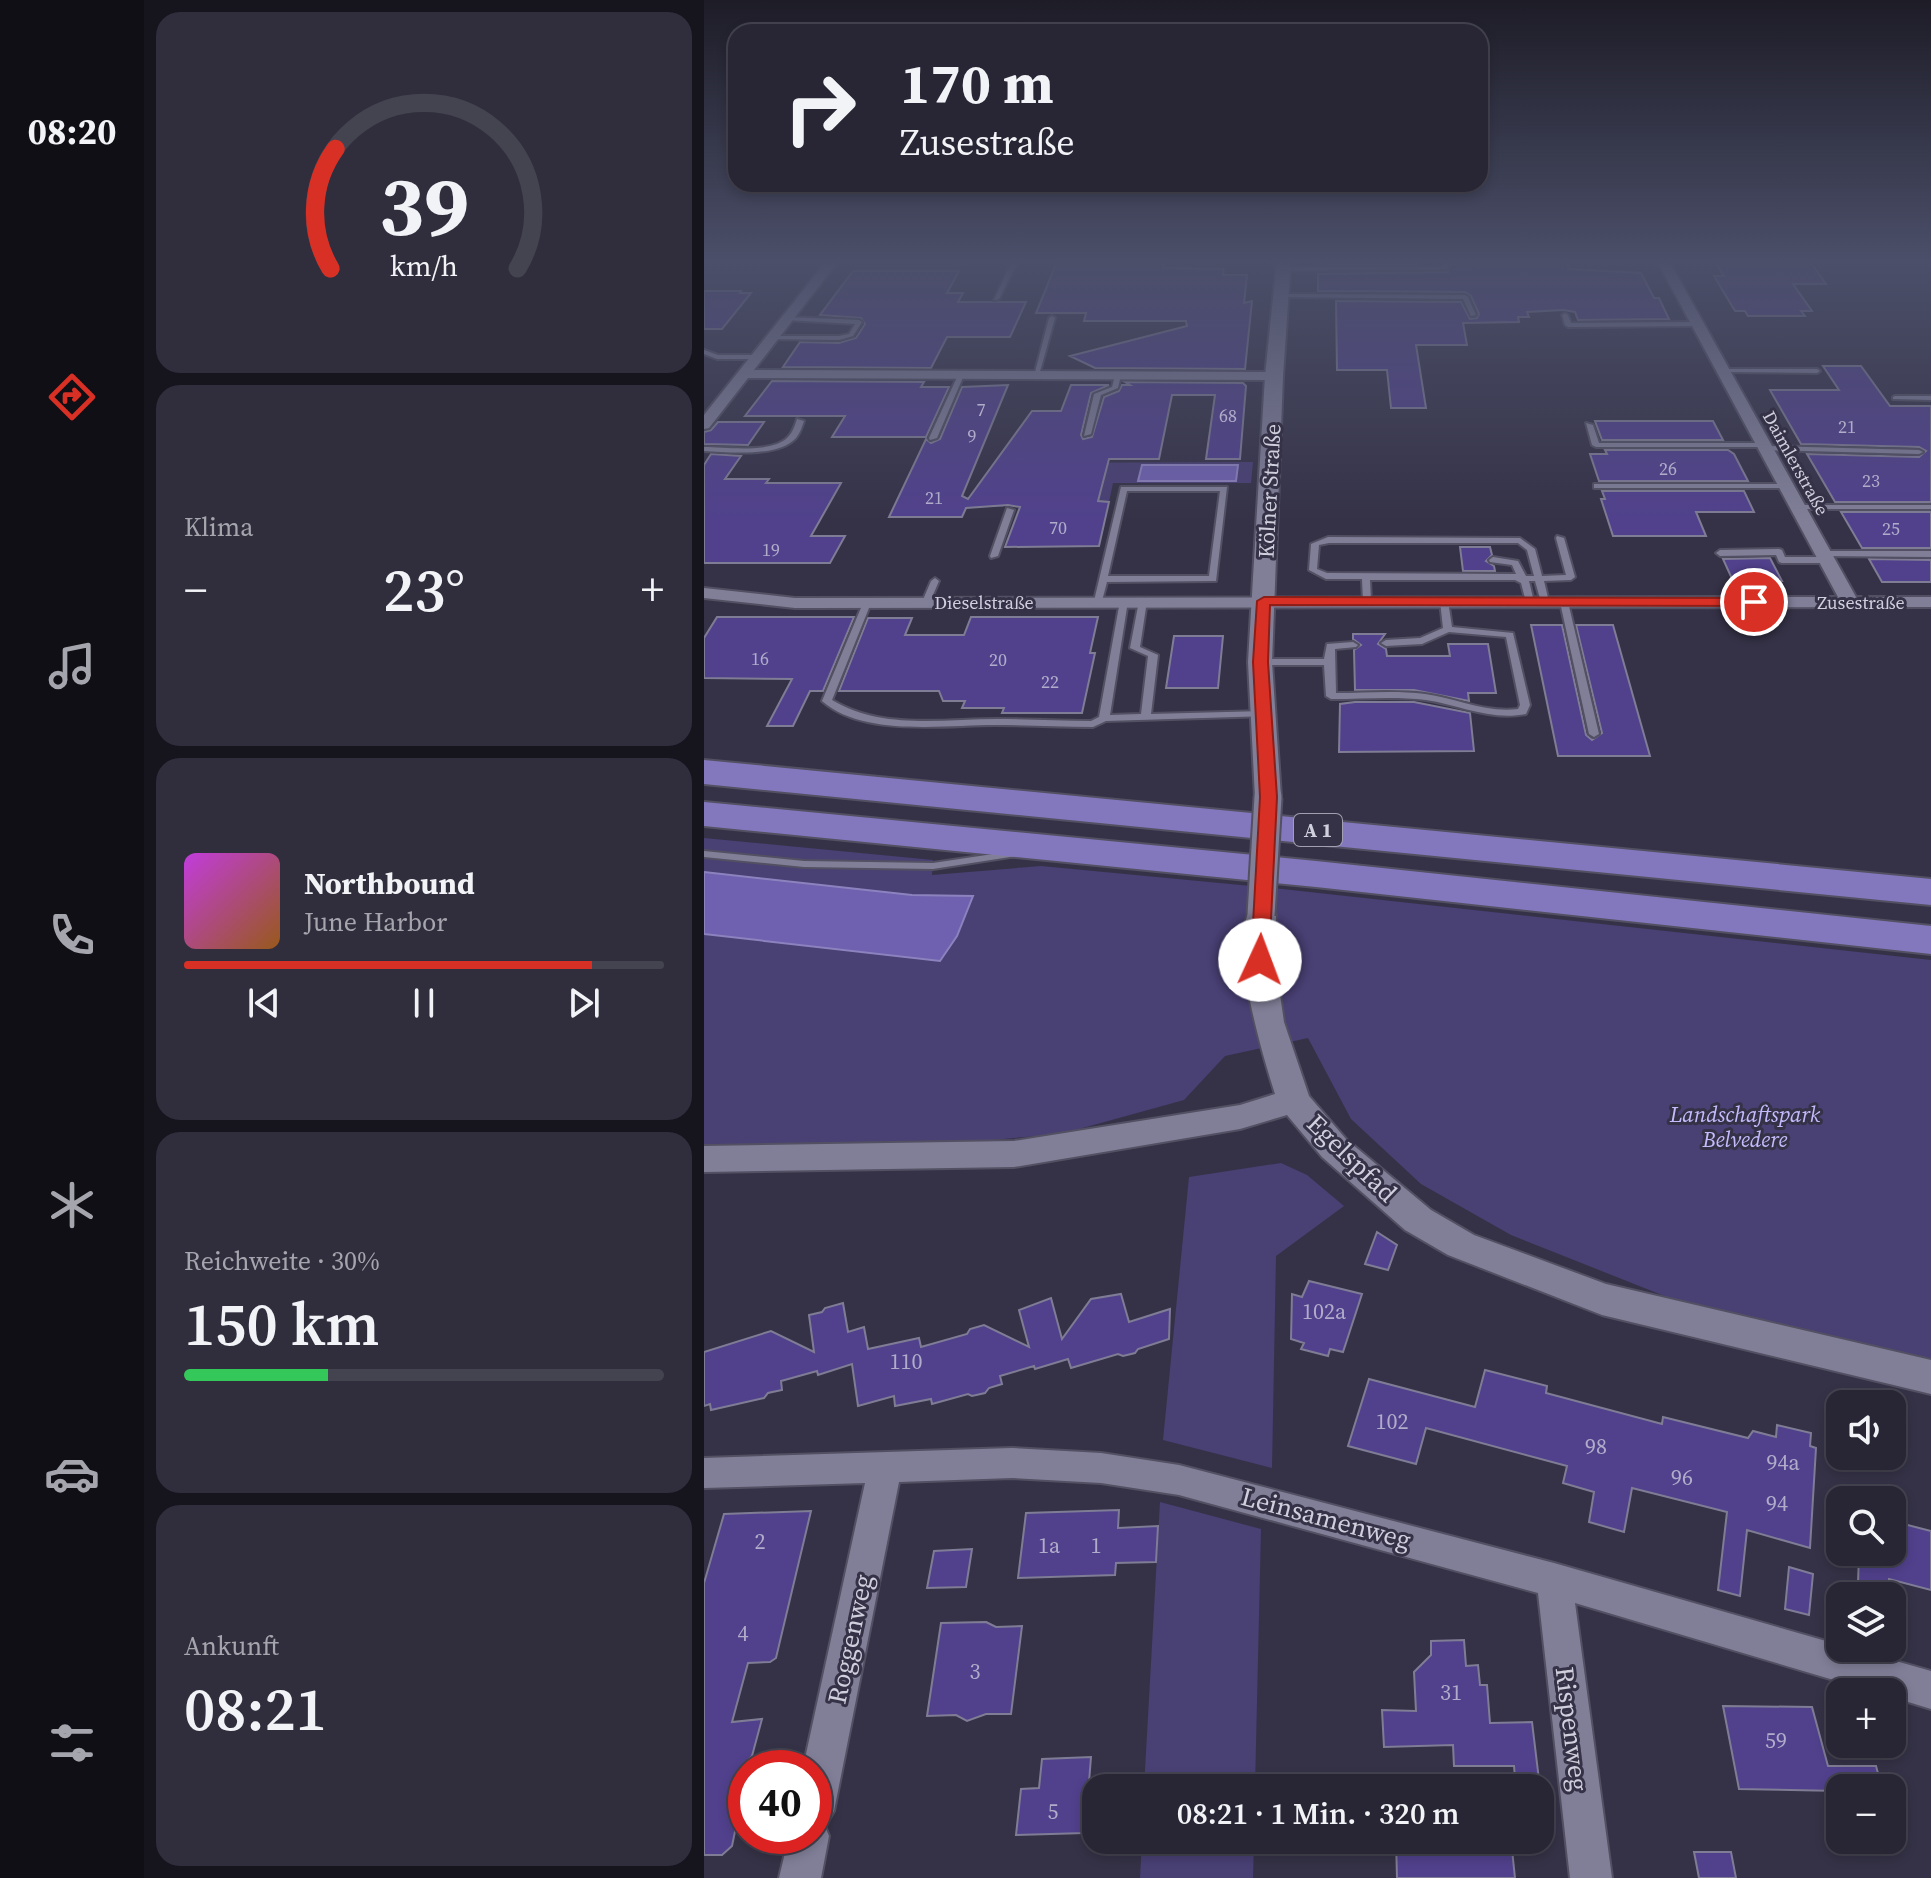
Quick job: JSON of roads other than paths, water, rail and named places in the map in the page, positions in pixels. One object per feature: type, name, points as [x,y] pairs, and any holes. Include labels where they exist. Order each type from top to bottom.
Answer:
[{"type":"highway","name":"A 1","points":[[704,772],[1931,892]]},
{"type":"highway","name":"A 1","points":[[704,814],[1931,940]]},
{"type":"street","points":[[704,425],[766,347]]},
{"type":"street","name":"Kölner Straße","points":[[1277,347],[1260,662],[1268,797],[1260,960],[1268,1022],[1294,1101]]},
{"type":"street","name":"Daimlerstraße","points":[[1710,347],[1850,602]]},
{"type":"street","points":[[744,374],[1274,376]]},
{"type":"street","name":"Dieselstraße","points":[[704,593],[795,603],[1264,601]]},
{"type":"street","name":"Zusestraße","points":[[1264,601],[1931,602]]},
{"type":"street","name":"Egelspfad","points":[[704,1159],[1014,1154],[1240,1117],[1294,1101],[1334,1148],[1418,1220],[1461,1245],[1602,1299],[1931,1377]]},
{"type":"street","name":"Leinsamenweg","points":[[704,1473],[1012,1463],[1101,1468],[1179,1480],[1554,1580],[1931,1690]]},
{"type":"street","name":"Roggenweg","points":[[827,1750],[885,1466]]},
{"type":"street","name":"Rispenweg","points":[[1554,1580],[1591,1878]]},
{"type":"street","points":[[800,1878],[805,1854]]},
{"type":"lane","points":[[1036,375],[1044,347]]},
{"type":"lane","points":[[704,352],[717,357],[758,357]]},
{"type":"lane","points":[[1723,371],[1817,371]]},
{"type":"lane","points":[[933,438],[961,375]]},
{"type":"lane","points":[[1087,434],[1098,394],[1115,388],[1118,375]]},
{"type":"lane","points":[[1895,398],[1931,398]]},
{"type":"lane","points":[[704,449],[780,446],[792,439],[800,421]]},
{"type":"lane","points":[[1589,425],[1596,445],[1764,446],[1919,452]]},
{"type":"lane","points":[[1597,486],[1786,486]]},
{"type":"lane","points":[[1098,601],[1103,579],[1124,489],[1224,489],[1213,579],[1103,579]]},
{"type":"lane","points":[[1797,507],[1931,507]]},
{"type":"lane","points":[[994,556],[1010,510]]},
{"type":"lane","points":[[1537,602],[1539,579],[1531,549],[1515,540],[1328,540],[1315,544],[1313,570],[1317,574],[1523,579],[1539,579],[1571,577],[1560,538]]},
{"type":"lane","points":[[1720,553],[1779,552],[1782,560],[1931,554]]},
{"type":"lane","points":[[1313,559],[1329,559]]},
{"type":"lane","points":[[1493,560],[1515,563],[1537,602]]},
{"type":"lane","points":[[1366,577],[1367,601]]},
{"type":"lane","points":[[926,602],[935,581]]},
{"type":"lane","points":[[1104,718],[1124,601]]},
{"type":"lane","points":[[1143,601],[1135,648],[1153,655],[1146,717]]},
{"type":"lane","points":[[1444,601],[1448,629]]},
{"type":"lane","points":[[1564,602],[1594,734]]},
{"type":"lane","points":[[867,603],[827,701],[836,708],[863,716],[911,722],[1093,724],[1104,718],[1265,714]]},
{"type":"lane","points":[[1353,645],[1330,646],[1331,696],[1420,696],[1484,714],[1522,712],[1525,705],[1510,635],[1448,629],[1422,641],[1386,643]]},
{"type":"lane","points":[[1260,662],[1329,662]]},
{"type":"lane","points":[[704,854],[804,864],[933,866],[1053,848]]},
{"type":"park label","name":"Landschaftspark Belvedere","points":[[1745,1126]]}]
